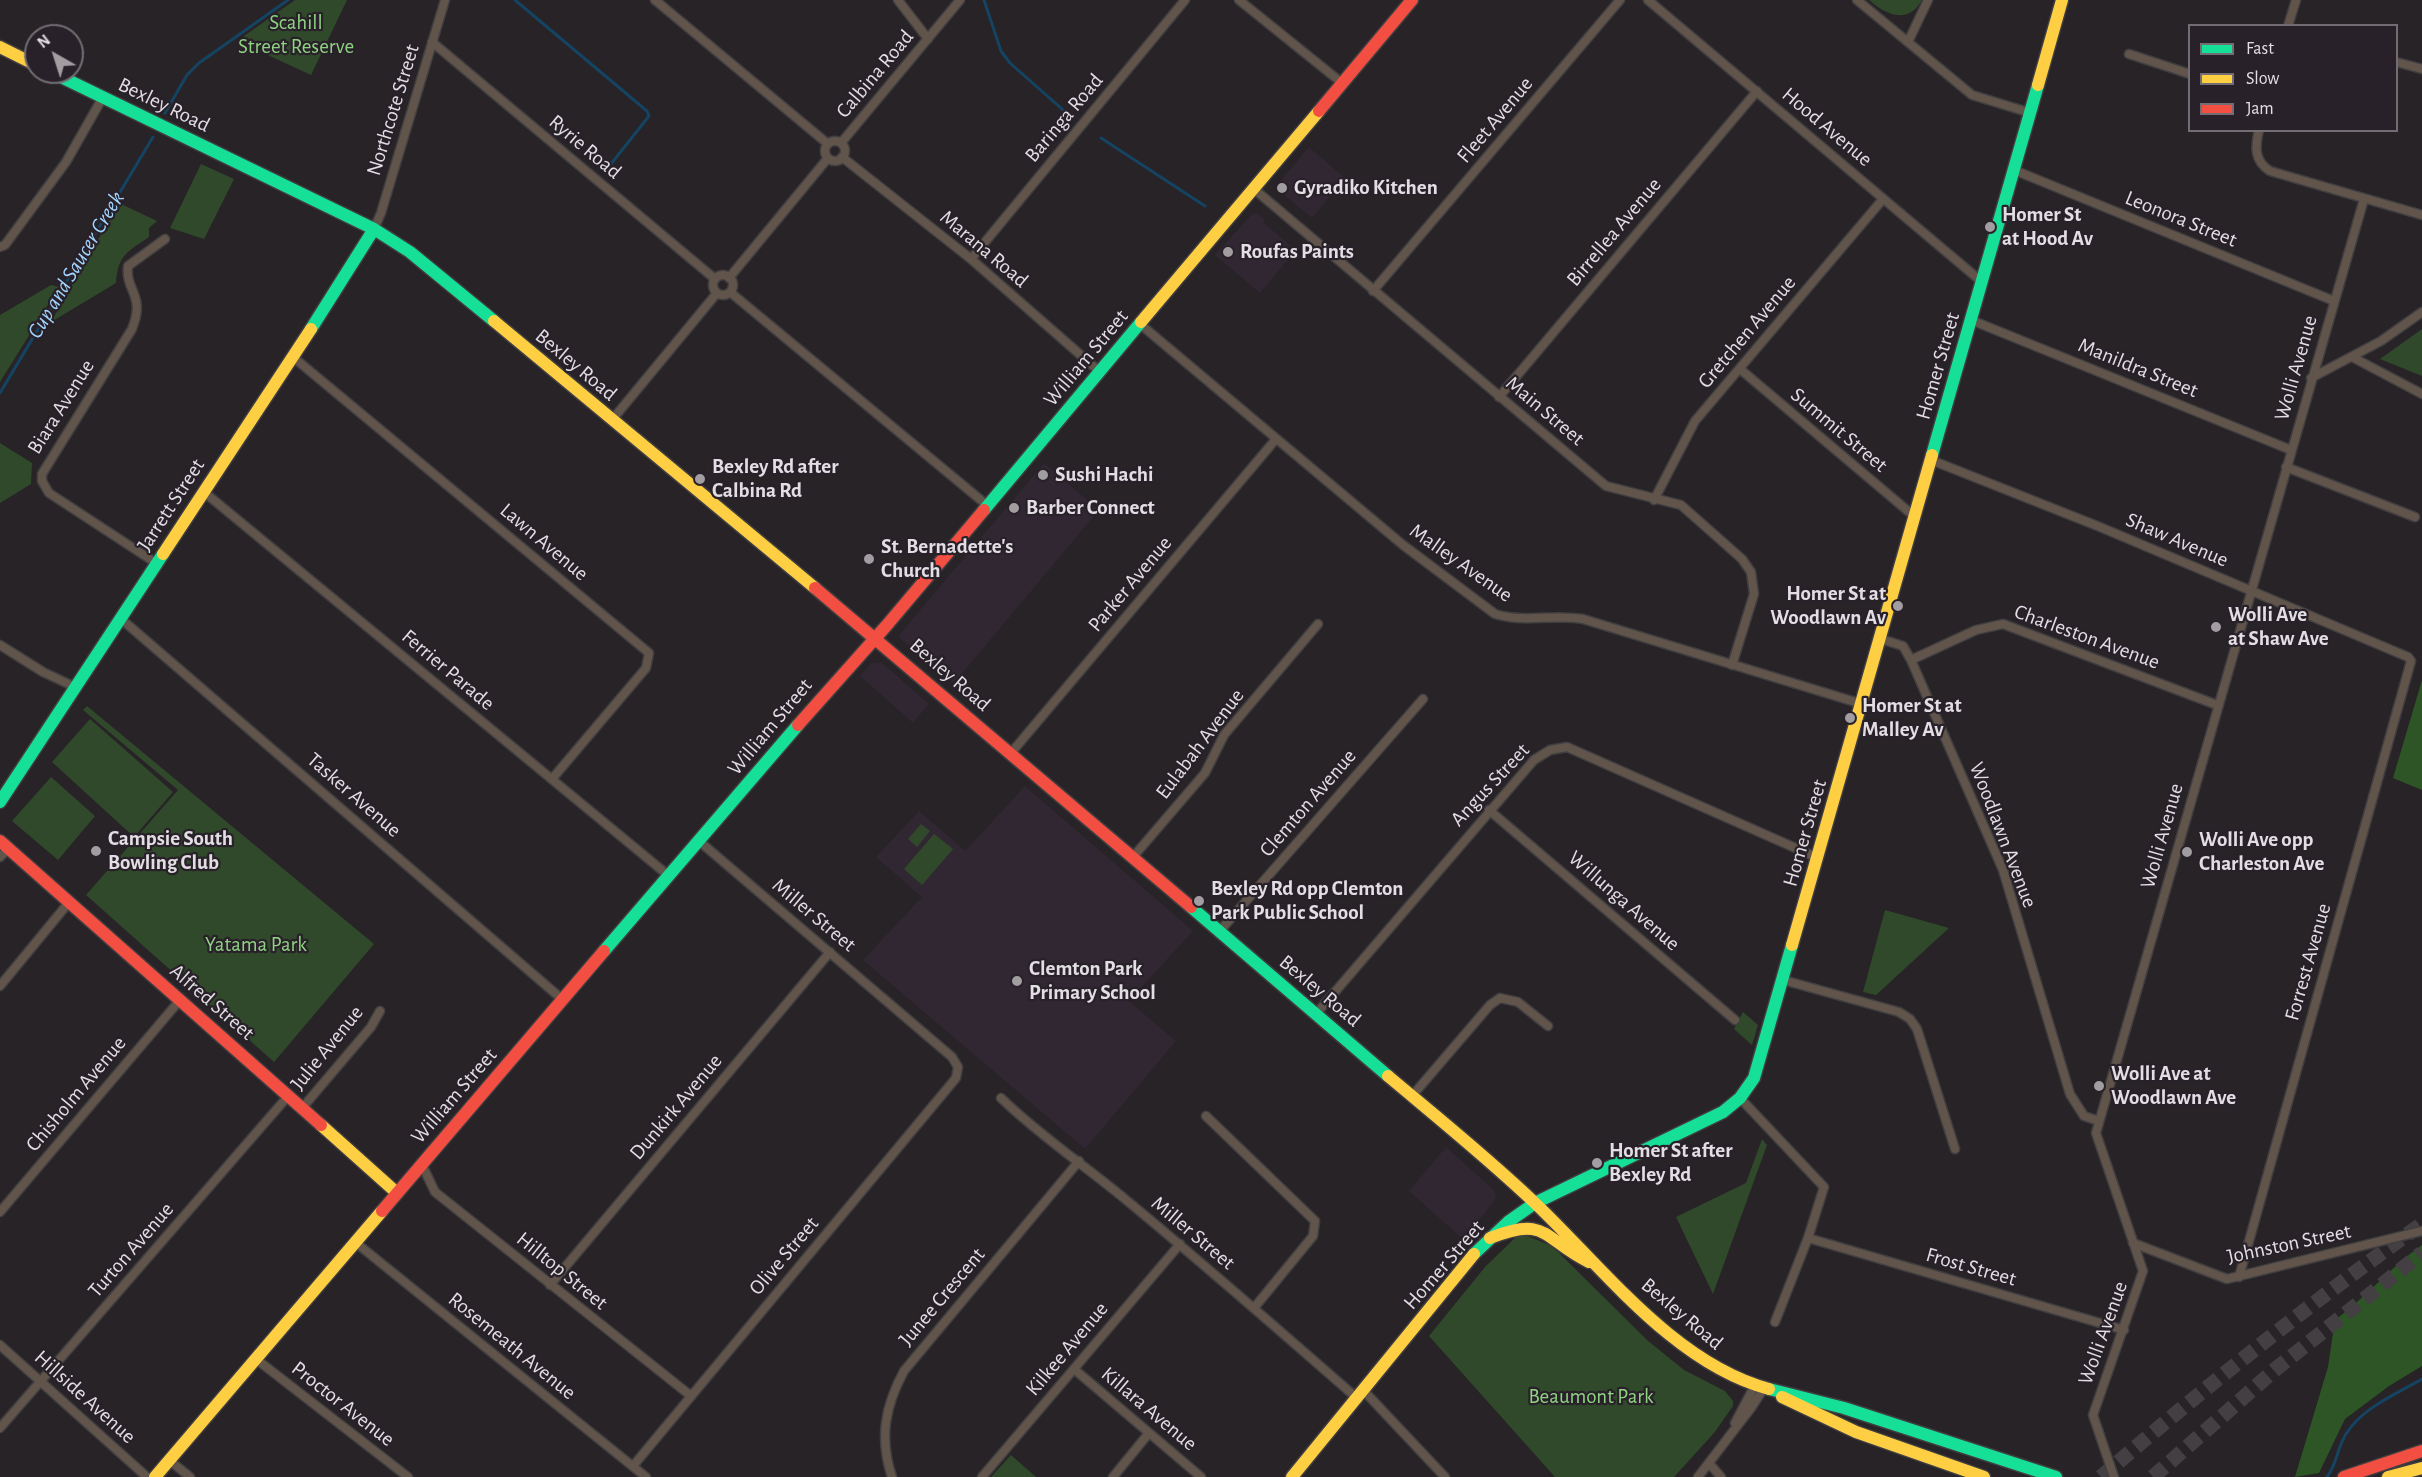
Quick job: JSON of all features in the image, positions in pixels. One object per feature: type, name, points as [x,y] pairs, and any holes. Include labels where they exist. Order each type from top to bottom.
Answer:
[{"type":"main road","name":"William Street","points":[[155,1477],[988,506],[1412,0]]},
{"type":"main road","name":"Homer Street","points":[[1292,1477],[1474,1254],[1490,1238],[1535,1203],[1712,1117],[1740,1098],[1757,1071],[2062,0]]},
{"type":"main road","points":[[0,47],[24,59]]},
{"type":"main road","name":"Bexley Road","points":[[76,84],[374,229],[410,252],[875,637],[1412,1096],[1535,1203],[1687,1348],[1710,1364],[1856,1432],[1983,1477]]},
{"type":"main road","name":"Jarrett Street","points":[[0,802],[355,263],[374,229]]},
{"type":"main road","name":"Alfred Street","points":[[3,849],[70,901],[397,1193]]},
{"type":"main road","points":[[1490,1238],[1518,1227],[1538,1227],[1550,1233],[1579,1258],[1600,1266]]},
{"type":"main road","name":"Bexley Road","points":[[1762,1387],[1844,1408],[2056,1477]]},
{"type":"main road","points":[[2344,1477],[2422,1451]]},
{"type":"main road","points":[[2389,1461],[2390,1477],[2422,1468]]},
{"type":"street","name":"Northcote Street","points":[[374,229],[381,213],[445,0]]},
{"type":"street","points":[[655,0],[828,144]]},
{"type":"street","points":[[898,0],[928,39]]},
{"type":"street","name":"Calbina Road","points":[[841,143],[960,0]]},
{"type":"street","name":"Baringa Road","points":[[971,259],[1185,0]]},
{"type":"street","points":[[1239,0],[1342,83]]},
{"type":"street","name":"Fleet Avenue","points":[[1373,291],[1620,0]]},
{"type":"street","name":"Hood Avenue","points":[[1648,0],[1982,282]]},
{"type":"street","points":[[1857,0],[1972,95],[2031,113]]},
{"type":"street","points":[[1908,42],[1928,0]]},
{"type":"street","points":[[2290,24],[2296,0]]},
{"type":"street","name":"Ryrie Road","points":[[432,42],[715,279]]},
{"type":"street","points":[[2129,54],[2188,73]]},
{"type":"street","points":[[2398,62],[2422,69]]},
{"type":"street","name":"Birrellea Avenue","points":[[1499,397],[1756,91]]},
{"type":"street","points":[[0,247],[5,245],[66,162],[103,97]]},
{"type":"street","points":[[2259,132],[2255,148],[2259,161],[2270,171],[2422,214]]},
{"type":"street","points":[[836,141],[841,143],[845,152],[842,157],[837,160],[828,158],[825,149],[828,144],[836,141]]},
{"type":"street","name":"Marana Road","points":[[842,157],[971,259],[1100,372]]},
{"type":"street","points":[[729,278],[828,158]]},
{"type":"street","name":"Leonora Street","points":[[2014,170],[2334,301]]},
{"type":"street","name":"Main Street","points":[[1254,189],[1606,486],[1681,505],[1742,559],[1751,572],[1754,594],[1732,665]]},
{"type":"street","name":"Gretchen Avenue","points":[[1654,500],[1688,430],[1883,199]]},
{"type":"street","name":"Wolli Avenue","points":[[2114,1477],[2093,1415],[2143,1277],[2141,1264],[2096,1139],[2099,1121],[2364,199]]},
{"type":"street","name":"Biara Avenue","points":[[156,563],[49,493],[42,481],[42,474],[132,329],[137,315],[137,298],[127,274],[128,266],[165,239]]},
{"type":"street","points":[[721,276],[729,278],[732,283],[730,291],[724,295],[717,293],[713,286],[715,279],[721,276]]},
{"type":"street","points":[[730,291],[988,506]]},
{"type":"street","points":[[612,420],[717,293]]},
{"type":"street","points":[[2311,378],[2352,357],[2422,312]]},
{"type":"street","name":"Manildra Street","points":[[1971,320],[2290,450]]},
{"type":"street","name":"Malley Avenue","points":[[1140,324],[1403,544],[1495,614],[1513,620],[1561,616],[1583,619],[1862,704]]},
{"type":"street","name":"Lawn Avenue","points":[[293,357],[649,653],[646,668],[552,779]]},
{"type":"street","points":[[2352,357],[2422,394]]},
{"type":"street","name":"Summit Street","points":[[1740,369],[1915,518]]},
{"type":"street","name":"Parker Avenue","points":[[1011,753],[1276,439]]},
{"type":"street","name":"Shaw Avenue","points":[[1931,460],[2001,486],[2408,657]]},
{"type":"street","points":[[2286,467],[2415,517]]},
{"type":"street","name":"Ferrier Parade","points":[[204,492],[669,876]]},
{"type":"street","name":"Tasker Avenue","points":[[120,618],[563,1000]]},
{"type":"street","name":"Eulabah Avenue","points":[[1133,857],[1205,773],[1224,735],[1318,624]]},
{"type":"street","name":"Charleston Avenue","points":[[1911,660],[1976,630],[2003,624],[2217,705]]},
{"type":"street","name":"Woodlawn Avenue","points":[[1881,639],[1904,646],[1911,660],[2003,870],[2070,1094],[2084,1116],[2099,1121]]},
{"type":"street","points":[[0,645],[43,672],[75,687]]},
{"type":"street","name":"Forrest Avenue","points":[[2239,1277],[2411,661],[2408,657]]},
{"type":"street","name":"Clemton Avenue","points":[[1220,932],[1423,699]]},
{"type":"street","name":"Angus Street","points":[[1316,1014],[1489,810],[1534,760],[1550,750],[1567,747],[1818,858]]},
{"type":"street","name":"Willunga Avenue","points":[[1489,810],[1735,1020]]},
{"type":"street","name":"Miller Street","points":[[699,841],[952,1057],[958,1067]]},
{"type":"street","points":[[0,986],[70,901]]},
{"type":"street","name":"Dunkirk Avenue","points":[[550,1285],[830,952]]},
{"type":"street","points":[[1783,980],[1906,1015],[1917,1029],[1955,1149]]},
{"type":"street","points":[[1412,1096],[1490,1005],[1500,998],[1518,1002],[1548,1026]]},
{"type":"street","name":"Chisholm Avenue","points":[[0,1212],[180,1000]]},
{"type":"street","name":"Julie Avenue","points":[[303,1107],[371,1027],[380,1011]]},
{"type":"street","name":"Olive Street","points":[[633,1466],[956,1078],[958,1067]]},
{"type":"street","name":"Turton Avenue","points":[[0,1428],[289,1095]]},
{"type":"street","name":"Miller Street","points":[[1001,1098],[1029,1125],[1079,1161],[1361,1395],[1445,1477]]},
{"type":"street","points":[[1740,1098],[1824,1187],[1808,1238],[1775,1322]]},
{"type":"street","points":[[1206,1116],[1315,1221],[1313,1236],[1254,1308]]},
{"type":"street","name":"Junee Crescent","points":[[892,1477],[885,1451],[885,1422],[888,1407],[904,1371],[1079,1161]]},
{"type":"street","name":"Hilltop Street","points":[[422,1165],[435,1191],[691,1396]]},
{"type":"street","name":"Johnston Street","points":[[2133,1243],[2227,1279],[2422,1231]]},
{"type":"street","name":"Frost Street","points":[[1808,1238],[2124,1330]]},
{"type":"street","name":"Rosemeath Avenue","points":[[355,1242],[646,1477]]},
{"type":"street","name":"Kilkee Avenue","points":[[982,1477],[1180,1244]]},
{"type":"street","name":"Hillside Avenue","points":[[0,1345],[147,1477]]},
{"type":"street","name":"Proctor Avenue","points":[[256,1359],[408,1477]]},
{"type":"street","name":"Killara Avenue","points":[[1074,1369],[1201,1477]]},
{"type":"street","points":[[1698,1477],[1762,1387]]},
{"type":"street","points":[[1113,1477],[1149,1433]]},
{"type":"street","points":[[169,1460],[190,1477]]},
{"type":"street","points":[[1709,1463],[1721,1477]]},
{"type":"shaded area","points":[[1309,147],[1345,178],[1312,218],[1277,189],[1277,185]]},
{"type":"shaded area","points":[[1257,213],[1265,220],[1263,222],[1296,250],[1260,293],[1215,255],[1252,214]]},
{"type":"shaded area","points":[[1044,463],[1099,510],[954,683],[900,638],[900,634]]},
{"type":"shaded area","points":[[881,662],[929,704],[913,723],[860,676],[871,663]]},
{"type":"shaded area","name":"Clemton Park Primary School","points":[[1025,786],[1193,931],[1129,1001],[1176,1041],[1085,1149],[863,960],[922,897],[876,857],[919,811],[965,851]]},
{"type":"shaded area","points":[[1446,1147],[1494,1190],[1496,1195],[1494,1201],[1464,1240],[1409,1191]]},
{"type":"green space","name":"Scahill Street Reserve","points":[[295,0],[347,0],[311,75],[246,45],[244,36]]},
{"type":"green space","points":[[1869,0],[1922,0],[1910,13],[1897,15],[1882,10]]},
{"type":"green space","points":[[201,164],[234,179],[204,239],[170,228]]},
{"type":"green space","points":[[119,203],[157,221],[149,228],[149,237],[125,255],[119,266],[116,283],[51,322]]},
{"type":"green space","points":[[51,285],[59,287],[0,382],[0,315]]},
{"type":"green space","points":[[2422,329],[2422,376],[2380,359]]},
{"type":"green space","points":[[0,443],[32,463],[31,484],[0,503]]},
{"type":"green space","points":[[2422,680],[2422,790],[2393,778]]},
{"type":"green space","name":"Yatama Park","points":[[87,706],[374,944],[274,1062],[86,895],[178,790],[83,710]]},
{"type":"green space","points":[[90,719],[173,792],[134,837],[52,762]]},
{"type":"green space","points":[[51,777],[95,816],[58,860],[12,821]]},
{"type":"green space","points":[[921,824],[930,831],[917,847],[908,839]]},
{"type":"green space","points":[[934,834],[953,849],[922,885],[904,869]]},
{"type":"green space","points":[[1885,910],[1949,928],[1876,995],[1863,992]]},
{"type":"green space","points":[[1743,1012],[1758,1025],[1752,1045],[1734,1029]]},
{"type":"green space","points":[[1762,1139],[1767,1145],[1713,1294],[1676,1217],[1746,1183]]},
{"type":"green space","name":"Beaumont Park","points":[[1520,1233],[1552,1246],[1647,1340],[1684,1370],[1725,1391],[1733,1401],[1733,1406],[1714,1433],[1674,1477],[1555,1477],[1429,1336],[1485,1267]]},
{"type":"green space","points":[[2422,1245],[2422,1366],[2389,1386],[2345,1419],[2319,1473],[2295,1477],[2328,1367],[2335,1320]]},
{"type":"green space","points":[[1011,1455],[1036,1477],[991,1477]]},
{"type":"waterway","points":[[165,113],[187,75],[199,63],[288,0]]},
{"type":"waterway","points":[[515,0],[647,111],[649,116],[607,169]]},
{"type":"waterway","points":[[984,0],[1001,51],[1010,63],[1071,117]]},
{"type":"waterway","name":"Cup and Saucer Creek","points":[[0,393],[153,137]]},
{"type":"waterway","points":[[1101,138],[1205,206]]},
{"type":"waterway","points":[[2327,1477],[2343,1439],[2353,1425],[2380,1402],[2422,1379]]},
{"type":"tunnel","points":[[2101,1477],[2258,1347],[2339,1284],[2422,1224]]},
{"type":"tunnel","points":[[2153,1477],[2277,1368],[2422,1253]]},
{"type":"traffic: fast","points":[[76,84],[374,229],[410,252],[494,321]]},
{"type":"traffic: fast","points":[[1932,455],[2038,85]]},
{"type":"traffic: fast","points":[[311,329],[374,229]]},
{"type":"traffic: fast","points":[[984,510],[1141,322]]},
{"type":"traffic: fast","points":[[0,802],[163,554]]},
{"type":"traffic: fast","points":[[604,951],[798,725]]},
{"type":"traffic: fast","points":[[1191,907],[1388,1076]]},
{"type":"traffic: fast","points":[[1474,1254],[1508,1222],[1535,1203],[1723,1112],[1740,1098],[1754,1078],[1792,945]]},
{"type":"traffic: fast","points":[[1769,1389],[1844,1408],[2056,1477]]},
{"type":"traffic: slow","points":[[2038,85],[2062,0]]},
{"type":"traffic: slow","points":[[0,47],[24,59]]},
{"type":"traffic: slow","points":[[1141,322],[1319,111]]},
{"type":"traffic: slow","points":[[494,321],[815,588]]},
{"type":"traffic: slow","points":[[163,554],[311,329]]},
{"type":"traffic: slow","points":[[1792,945],[1932,455]]},
{"type":"traffic: slow","points":[[1388,1076],[1518,1187],[1615,1285],[1672,1337],[1702,1359],[1735,1377],[1769,1389]]},
{"type":"traffic: slow","points":[[321,1125],[397,1193]]},
{"type":"traffic: slow","points":[[155,1477],[382,1211]]},
{"type":"traffic: slow","points":[[1490,1238],[1509,1231],[1534,1229],[1589,1262]]},
{"type":"traffic: slow","points":[[1292,1477],[1474,1254]]},
{"type":"traffic: slow","points":[[1782,1397],[1856,1432],[1984,1477]]},
{"type":"traffic: slow","points":[[2388,1477],[2422,1468]]},
{"type":"traffic: jam","points":[[1319,111],[1412,0]]},
{"type":"traffic: jam","points":[[798,725],[887,625],[984,510]]},
{"type":"traffic: jam","points":[[815,588],[1191,907]]},
{"type":"traffic: jam","points":[[0,841],[321,1125]]},
{"type":"traffic: jam","points":[[382,1211],[604,951]]},
{"type":"traffic: jam","points":[[2344,1477],[2422,1451]]},
{"type":"place","name":"Gyradiko Kitchen","points":[[1282,188]]},
{"type":"place","name":"Homer St at Hood Av","points":[[1990,227]]},
{"type":"place","name":"Roufas Paints","points":[[1228,252]]},
{"type":"place","name":"Sushi Hachi","points":[[1043,475]]},
{"type":"place","name":"Bexley Rd after Calbina Rd","points":[[700,479]]},
{"type":"place","name":"Barber Connect","points":[[1014,508]]},
{"type":"place","name":"St. Bernadette's Church","points":[[869,559]]},
{"type":"place","name":"Homer St at Woodlawn Av","points":[[1898,606]]},
{"type":"place","name":"Wolli Ave at Shaw Ave","points":[[2216,627]]},
{"type":"place","name":"Homer St at Malley Av","points":[[1850,718]]},
{"type":"place","name":"Campsie South Bowling Club","points":[[96,851]]},
{"type":"place","name":"Wolli Ave opp Charleston Ave","points":[[2187,852]]},
{"type":"place","name":"Bexley Rd opp Clemton Park Public School","points":[[1199,901]]},
{"type":"place","name":"Clemton Park Primary School","points":[[1017,981]]},
{"type":"place","name":"Wolli Ave at Woodlawn Ave","points":[[2099,1086]]},
{"type":"place","name":"Homer St after Bexley Rd","points":[[1597,1163]]}]
